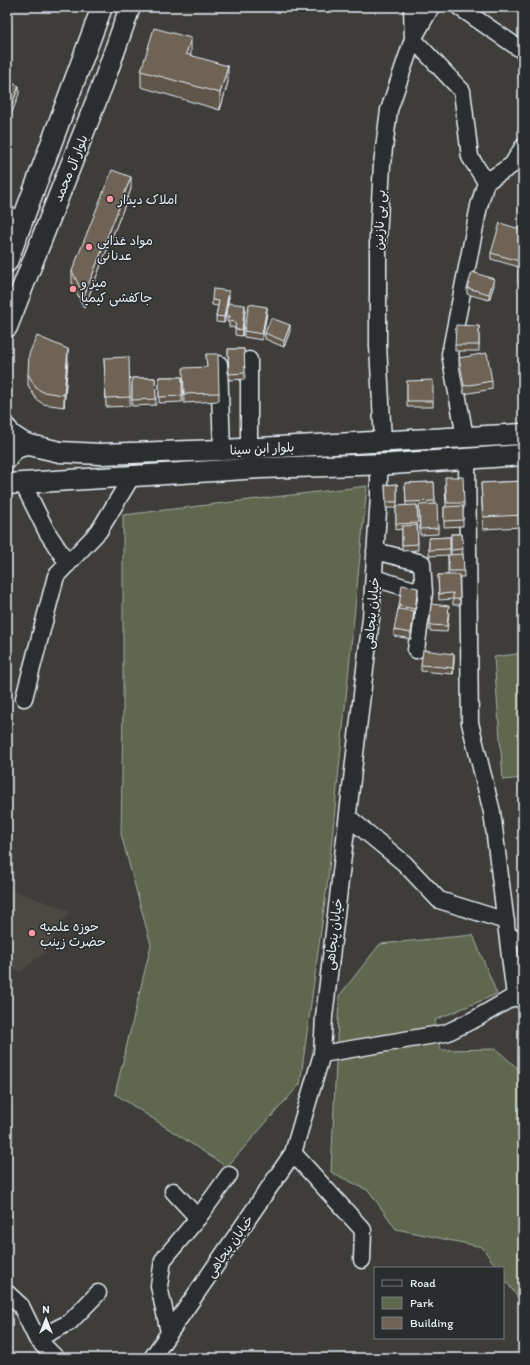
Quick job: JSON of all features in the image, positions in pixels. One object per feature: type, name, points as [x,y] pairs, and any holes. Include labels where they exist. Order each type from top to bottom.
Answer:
[{"type":"main road","name":"بلوار آل محمد","points":[[7,262],[15,218],[55,136],[102,7]]},
{"type":"main road","name":"بلوار آل محمد","points":[[7,327],[104,81],[130,7]]},
{"type":"main road","points":[[55,136],[79,146]]},
{"type":"main road","name":"بلوار ابن سینا","points":[[7,429],[10,434],[30,446],[60,452],[100,454],[249,449],[523,434]]},
{"type":"main road","points":[[7,459],[10,452],[14,449],[24,445],[30,446]]},
{"type":"main road","name":"بلوار ابن سینا","points":[[15,484],[260,468],[379,464],[523,455]]},
{"type":"main road","points":[[7,470],[15,484]]},
{"type":"street","points":[[412,7],[413,38],[462,91],[470,157],[486,182]]},
{"type":"street","name":"بی بی نازنین","points":[[383,442],[378,345],[378,239],[382,164],[389,110],[413,38],[431,7]]},
{"type":"street","points":[[459,7],[523,51]]},
{"type":"street","points":[[465,437],[450,354],[477,214],[486,182],[512,165],[523,147]]},
{"type":"street","points":[[249,360],[249,449]]},
{"type":"street","points":[[220,364],[222,450]]},
{"type":"street","points":[[322,1054],[446,1033],[519,998],[516,938],[506,921],[492,812],[470,723],[467,459]]},
{"type":"street","name":"خیابان پنجاهی","points":[[152,1358],[294,1153],[322,1054],[324,1017],[371,618],[379,496],[379,464]]},
{"type":"street","points":[[24,698],[56,576],[99,531],[132,476]]},
{"type":"street","points":[[15,484],[68,564]]},
{"type":"street","points":[[375,550],[422,563],[424,593],[416,650]]},
{"type":"street","points":[[374,578],[424,593]]},
{"type":"street","points":[[348,817],[404,863],[439,900],[506,921]]},
{"type":"street","points":[[294,1153],[363,1230],[362,1260]]},
{"type":"street","points":[[169,1332],[159,1286],[163,1260],[198,1218],[229,1175]]},
{"type":"street","points":[[172,1191],[198,1218]]},
{"type":"street","points":[[7,1293],[21,1306],[37,1339],[56,1358]]},
{"type":"street","points":[[37,1339],[70,1322],[98,1293]]},
{"type":"shaded area","name":"حوزه علمیه حضرت زینب","points":[[7,888],[70,911],[43,954],[20,972],[7,967]]},
{"type":"green space","points":[[367,486],[328,879],[300,1084],[227,1167],[115,1094],[151,945],[121,834],[123,515]]},
{"type":"green space","points":[[523,653],[523,778],[503,780],[494,657]]},
{"type":"green space","points":[[473,935],[497,994],[435,1020],[441,1050],[496,1049],[523,1073],[523,1305],[504,1278],[504,1267],[496,1267],[482,1247],[396,1229],[369,1191],[331,1172],[339,996],[380,944]]},
{"type":"building","points":[[154,28],[191,38],[186,54],[228,66],[220,93],[141,71]]},
{"type":"building","points":[[7,81],[19,86],[7,117]]},
{"type":"building","points":[[112,170],[131,177],[84,296],[72,271]]},
{"type":"building","points":[[500,223],[523,230],[523,249],[519,261],[491,253]]},
{"type":"building","points":[[523,256],[523,273],[518,272]]},
{"type":"building","points":[[472,272],[494,279],[489,294],[467,288]]},
{"type":"building","points":[[213,289],[229,291],[224,317],[216,316],[219,301],[212,300]]},
{"type":"building","points":[[228,303],[245,305],[242,330],[235,329],[236,322],[229,321],[230,316],[227,316]]},
{"type":"building","points":[[249,304],[267,307],[262,334],[244,331]]},
{"type":"building","points":[[271,318],[290,325],[284,341],[265,333]]},
{"type":"building","points":[[456,325],[479,326],[479,345],[455,345]]},
{"type":"building","points":[[37,336],[68,349],[64,395],[43,392],[36,388],[28,374],[29,354]]},
{"type":"building","points":[[228,349],[244,349],[245,373],[229,374]]},
{"type":"building","points":[[487,353],[492,381],[464,386],[459,358]]},
{"type":"building","points":[[206,354],[218,354],[219,393],[184,394],[183,368],[207,367]]},
{"type":"building","points":[[129,357],[130,397],[106,398],[104,358]]},
{"type":"building","points":[[159,377],[182,377],[182,396],[159,397]]},
{"type":"building","points":[[132,378],[155,378],[156,399],[132,400]]},
{"type":"building","points":[[433,380],[433,401],[407,401],[407,381]]},
{"type":"building","points":[[445,477],[463,477],[464,503],[447,503]]},
{"type":"building","points":[[523,481],[523,515],[483,517],[481,483]]},
{"type":"building","points":[[434,482],[435,501],[406,502],[405,483]]},
{"type":"building","points":[[397,484],[397,502],[386,502],[385,485]]},
{"type":"building","points":[[437,504],[438,528],[420,529],[419,505]]},
{"type":"building","points":[[417,505],[418,523],[396,524],[396,506]]},
{"type":"building","points":[[463,506],[463,520],[444,521],[444,507]]},
{"type":"building","points":[[417,525],[418,544],[402,545],[402,526]]},
{"type":"building","points":[[451,534],[462,534],[463,549],[451,550]]},
{"type":"building","points":[[450,537],[450,549],[429,550],[429,538]]},
{"type":"building","points":[[463,554],[464,571],[449,571],[448,555]]},
{"type":"building","points":[[438,575],[459,575],[460,599],[453,599],[453,593],[439,594]]},
{"type":"building","points":[[402,585],[418,588],[415,609],[399,606]]},
{"type":"building","points":[[431,604],[449,606],[447,626],[430,625]]},
{"type":"building","points":[[398,609],[414,611],[411,633],[394,630]]},
{"type":"building","points":[[423,650],[454,654],[453,668],[421,665]]},
{"type":"place","name":"املاک دیدار","points":[[110,199]]},
{"type":"place","name":"مواد غذایی عدنانی","points":[[89,247]]},
{"type":"place","name":"میز و جاکفشی کیمیا","points":[[73,289]]},
{"type":"place","name":"حوزه علمیه حضرت زینب","points":[[32,933]]}]
